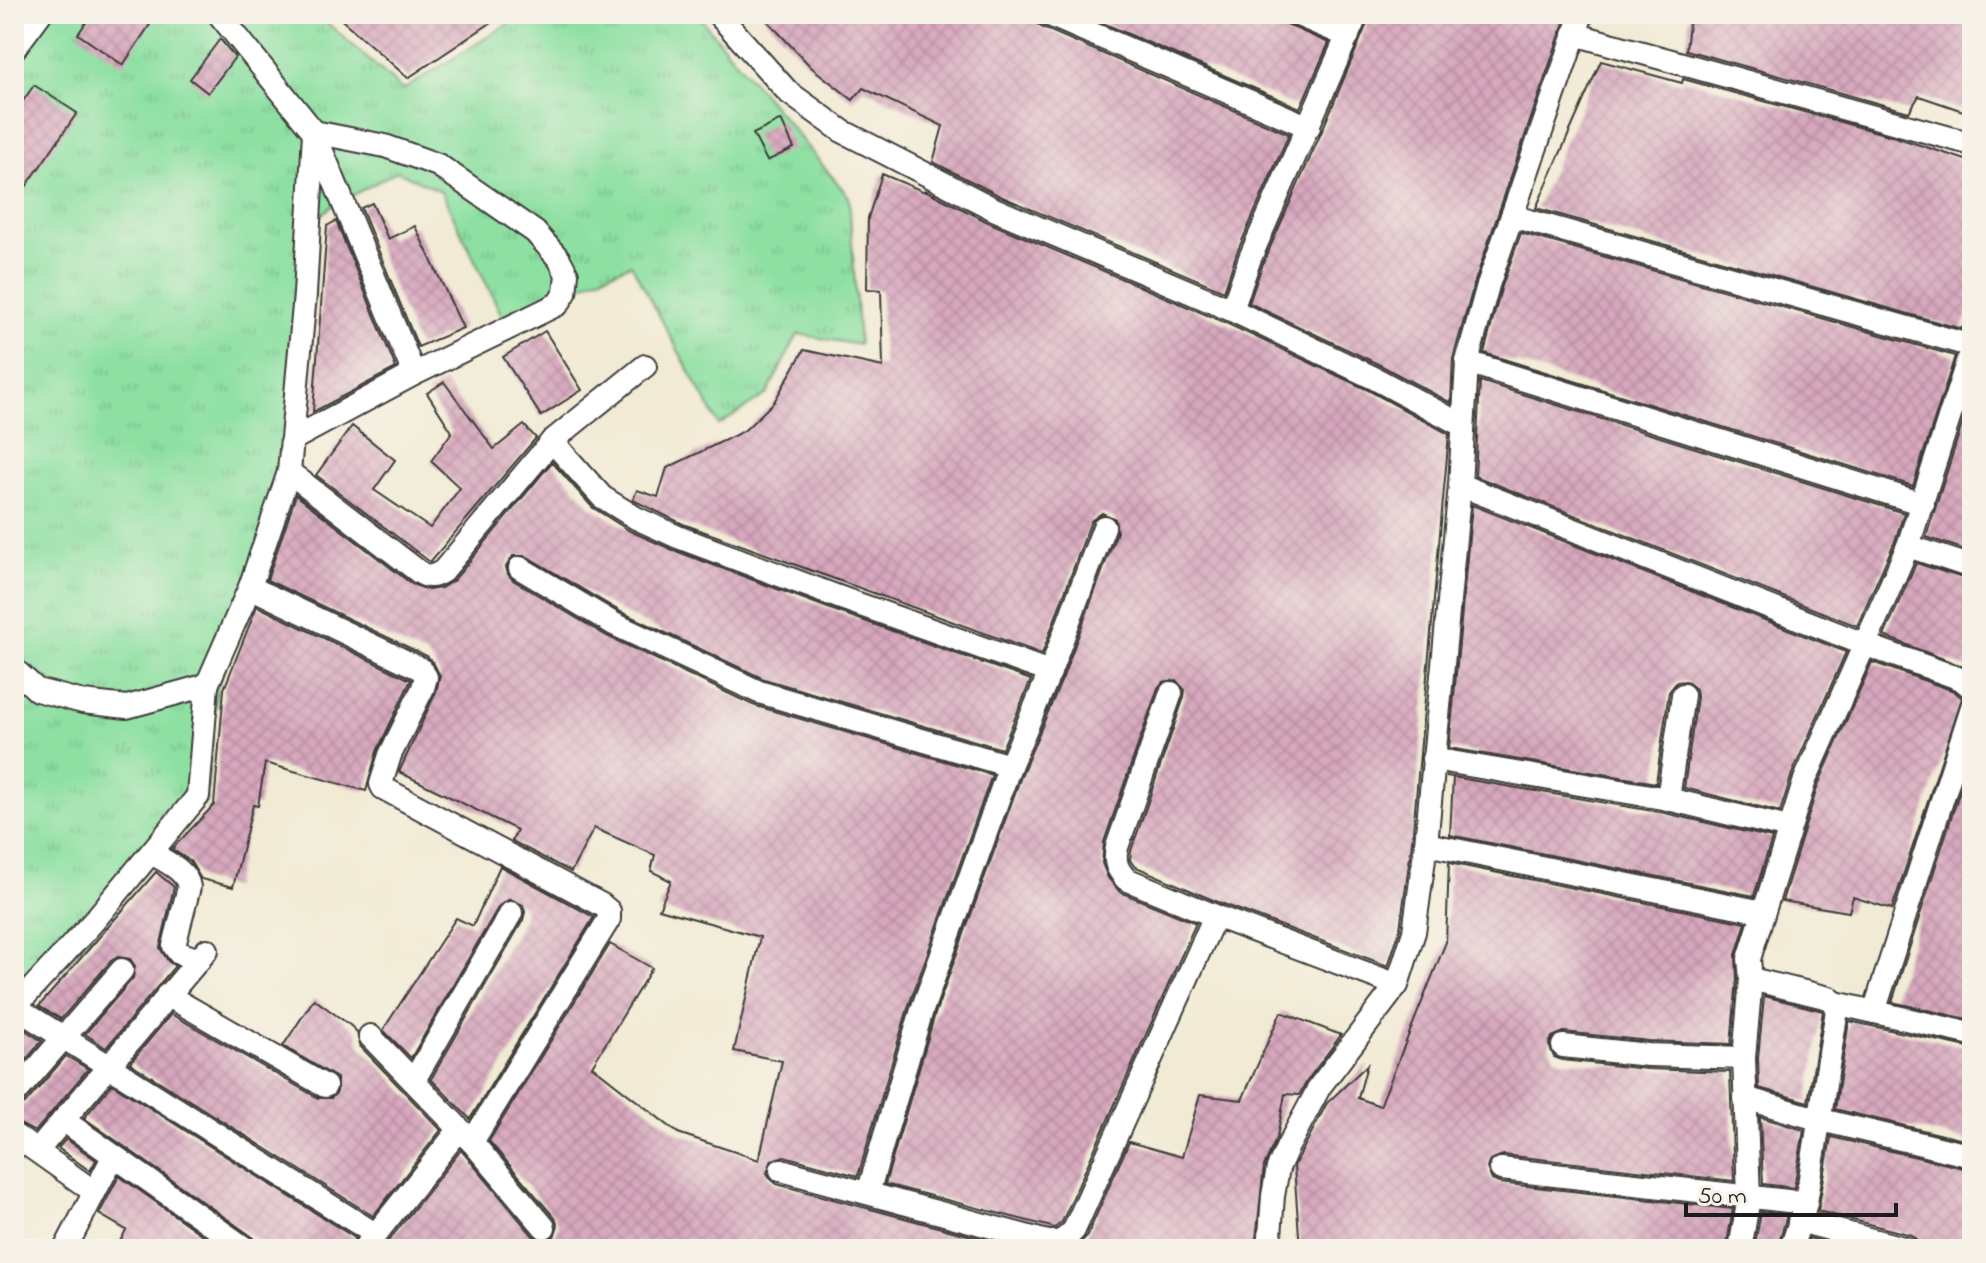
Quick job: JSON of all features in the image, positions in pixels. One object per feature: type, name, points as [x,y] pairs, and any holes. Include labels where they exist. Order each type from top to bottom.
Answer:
[{"type":"street","points":[[14,49],[40,14]]},
{"type":"street","points":[[219,14],[314,132],[414,374]]},
{"type":"street","points":[[718,14],[788,92],[842,131],[994,209],[1232,310],[1374,378],[1462,425]]},
{"type":"street","points":[[1047,14],[1309,127]]},
{"type":"street","points":[[1296,14],[1348,36]]},
{"type":"street","points":[[1232,310],[1250,258],[1357,14]]},
{"type":"street","points":[[1269,1249],[1273,1196],[1278,1168],[1287,1148],[1320,1086],[1397,985],[1414,932],[1426,844],[1460,485],[1467,362],[1488,285],[1578,24],[1972,144]]},
{"type":"street","points":[[293,439],[414,374],[558,304],[565,293],[567,274],[559,259],[535,232],[438,165],[385,146],[314,132]]},
{"type":"street","points":[[250,587],[421,669],[426,677],[423,688],[390,755],[381,784],[383,788],[609,911],[604,927],[466,1136],[370,1241],[109,1066],[14,1008],[152,853],[198,796],[207,685],[250,587],[289,472],[305,294],[314,132]]},
{"type":"street","points":[[1512,216],[1972,346],[1908,546],[1821,740],[1789,828],[1749,959],[1751,979],[1744,1058],[1749,1198],[1740,1249]]},
{"type":"street","points":[[1467,362],[1923,504]]},
{"type":"street","points":[[289,472],[419,572],[426,577],[434,577],[443,571],[552,441],[645,366]]},
{"type":"street","points":[[552,441],[602,497],[636,518],[678,537],[841,598],[1050,672]]},
{"type":"street","points":[[1460,485],[1866,645],[1961,679],[1972,688]]},
{"type":"street","points":[[868,1193],[922,1010],[1010,766],[1050,672],[1104,527]]},
{"type":"street","points":[[1908,546],[1972,567]]},
{"type":"street","points":[[520,568],[614,624],[759,692],[1010,766]]},
{"type":"street","points":[[14,669],[37,690],[83,702],[127,707],[207,685]]},
{"type":"street","points":[[1171,693],[1114,859],[1117,869],[1126,879],[1215,916],[1397,985]]},
{"type":"street","points":[[1668,799],[1683,695]]},
{"type":"street","points":[[1874,1012],[1972,707]]},
{"type":"street","points":[[1433,759],[1668,799],[1789,828]]},
{"type":"street","points":[[1426,844],[1763,912]]},
{"type":"street","points":[[38,1150],[203,955],[179,953],[174,946],[189,887],[188,880],[181,871],[152,853]]},
{"type":"street","points":[[414,1080],[511,913]]},
{"type":"street","points":[[781,1170],[1044,1241],[1056,1243],[1065,1240],[1074,1230],[1215,916]]},
{"type":"street","points":[[14,1095],[122,970]]},
{"type":"street","points":[[1751,979],[1829,998],[1835,1003],[1972,1034]]},
{"type":"street","points":[[167,995],[325,1086]]},
{"type":"street","points":[[1791,1249],[1821,1120],[1836,1020],[1835,1003]]},
{"type":"street","points":[[370,1036],[466,1136],[544,1227]]},
{"type":"street","points":[[1563,1046],[1648,1055],[1744,1058]]},
{"type":"street","points":[[1745,1098],[1821,1120],[1972,1156]]},
{"type":"street","points":[[63,1120],[246,1249]]},
{"type":"street","points":[[14,1135],[93,1191]]},
{"type":"street","points":[[65,1249],[113,1157]]},
{"type":"street","points":[[1501,1169],[1749,1198],[1802,1212],[1907,1249]]},
{"type":"green space","points":[[14,14],[317,14],[403,90],[524,14],[697,14],[849,197],[859,345],[798,334],[767,394],[719,425],[631,264],[503,318],[441,191],[397,171],[331,207],[320,216],[296,470],[217,688],[206,801],[14,1025]]},
{"type":"building","points":[[92,14],[157,14],[123,65],[78,34]]},
{"type":"building","points":[[335,14],[504,14],[408,78]]},
{"type":"building","points":[[761,14],[1033,14],[1035,22],[1041,27],[1289,134],[1237,252],[1224,291],[1000,196],[933,162],[943,126],[863,88],[853,100],[811,67]]},
{"type":"building","points":[[1082,14],[1282,14],[1284,22],[1290,26],[1329,43],[1300,108]]},
{"type":"building","points":[[1371,14],[1567,14],[1475,281],[1453,359],[1451,403],[1380,365],[1249,303],[1263,263]]},
{"type":"building","points":[[1690,14],[1950,14],[1972,22],[1972,114],[1919,96],[1909,112],[1686,50]]},
{"type":"building","points":[[220,39],[235,57],[208,93],[190,79]]},
{"type":"building","points":[[1601,61],[1682,83],[1683,79],[1895,137],[1972,162],[1972,301],[1962,329],[1536,208]]},
{"type":"building","points":[[34,85],[77,113],[14,204],[14,114]]},
{"type":"building","points":[[781,120],[794,148],[767,161],[753,134]]},
{"type":"building","points":[[882,174],[925,190],[988,222],[1226,323],[1368,390],[1449,434],[1412,842],[1400,929],[1388,966],[1213,900],[1134,866],[1130,860],[1131,851],[1184,697],[1185,690],[1176,680],[1163,682],[1158,688],[1104,842],[1102,863],[1108,878],[1120,892],[1196,923],[1062,1222],[1055,1228],[885,1184],[935,1014],[1023,771],[1063,677],[1117,532],[1115,519],[1102,513],[1091,521],[1042,654],[683,524],[633,500],[637,490],[658,497],[667,468],[744,431],[774,402],[804,350],[883,367],[881,290],[867,289],[868,218]]},
{"type":"building","points":[[372,203],[388,239],[415,226],[463,328],[418,347],[361,208]]},
{"type":"building","points":[[336,221],[396,368],[313,412],[327,226]]},
{"type":"building","points":[[1521,233],[1955,356],[1913,486],[1484,353],[1501,289]]},
{"type":"building","points":[[545,331],[582,390],[541,416],[503,357]]},
{"type":"building","points":[[1480,381],[1904,513],[1895,541],[1857,626],[1475,476]]},
{"type":"building","points":[[444,382],[494,449],[524,425],[536,438],[430,562],[316,475],[352,426],[395,460],[374,490],[430,528],[460,488],[431,461],[452,432],[427,393]]},
{"type":"building","points":[[1972,393],[1972,552],[1926,537]]},
{"type":"building","points":[[552,462],[592,507],[630,531],[836,611],[1031,680],[1002,749],[764,679],[621,612],[526,556],[513,556],[506,567],[513,580],[607,636],[753,705],[992,775],[909,1005],[858,1176],[784,1156],[772,1160],[767,1173],[777,1184],[1020,1249],[382,1249],[461,1150],[533,1236],[546,1241],[554,1237],[558,1225],[555,1218],[489,1141],[610,944],[652,968],[592,1066],[678,1133],[759,1160],[782,1061],[734,1051],[760,937],[659,909],[671,881],[651,871],[655,855],[594,828],[571,872],[512,841],[517,830],[399,772],[436,692],[440,676],[433,662],[427,656],[267,580],[296,495],[412,584],[428,590],[441,588],[454,580]]},
{"type":"building","points":[[1472,505],[1846,652],[1792,774],[1780,812],[1684,788],[1697,697],[1696,689],[1686,681],[1677,682],[1669,692],[1656,783],[1449,748]]},
{"type":"building","points":[[1916,563],[1972,581],[1972,670],[1884,636]]},
{"type":"building","points":[[257,606],[411,680],[377,751],[366,791],[265,763],[258,806],[253,805],[233,887],[201,879],[190,861],[172,849],[214,805],[224,689]]},
{"type":"building","points":[[1872,662],[1954,691],[1962,698],[1892,909],[1853,897],[1849,912],[1782,901],[1818,785]]},
{"type":"building","points":[[1972,753],[1972,1020],[1892,1002]]},
{"type":"building","points":[[1453,777],[1665,813],[1772,838],[1754,896],[1450,835]]},
{"type":"building","points":[[1449,863],[1746,923],[1736,955],[1731,1044],[1649,1041],[1564,1032],[1552,1037],[1549,1045],[1554,1057],[1562,1060],[1647,1069],[1730,1072],[1734,1181],[1503,1155],[1490,1160],[1487,1168],[1492,1180],[1499,1183],[1733,1209],[1726,1249],[1300,1249],[1294,1166],[1327,1103],[1367,1065],[1358,1098],[1380,1106],[1446,942]]},
{"type":"building","points":[[500,866],[594,917],[470,1119],[431,1079],[523,920],[523,905],[510,899],[499,906],[411,1058],[383,1030],[456,918],[473,926]]},
{"type":"building","points":[[156,872],[174,887],[160,948],[175,966],[106,1048],[85,1034],[133,978],[135,966],[130,959],[118,957],[111,961],[61,1019],[39,1006]]},
{"type":"building","points":[[1764,996],[1823,1011],[1808,1102],[1759,1088],[1758,1058]]},
{"type":"building","points":[[314,999],[357,1032],[360,1046],[441,1130],[373,1216],[130,1063],[171,1014],[318,1098],[331,1098],[337,1092],[337,1078],[283,1046]]},
{"type":"building","points":[[1281,1012],[1341,1035],[1299,1095],[1285,1094],[1277,1137],[1264,1166],[1255,1249],[1074,1249],[1087,1236],[1129,1142],[1182,1157],[1200,1095],[1242,1100]]},
{"type":"building","points":[[1849,1021],[1972,1048],[1972,1142],[1835,1109]]},
{"type":"building","points":[[22,1028],[42,1041],[14,1074],[14,1038]]},
{"type":"building","points":[[66,1056],[88,1069],[35,1132],[14,1121],[14,1109],[25,1104]]},
{"type":"building","points":[[112,1084],[355,1238],[350,1249],[260,1249],[254,1238],[84,1118]]},
{"type":"building","points":[[1760,1117],[1804,1130],[1794,1188],[1763,1184]]},
{"type":"building","points":[[1831,1137],[1972,1170],[1972,1249],[1921,1249],[1911,1235],[1818,1211]]},
{"type":"building","points":[[66,1139],[96,1160],[90,1171],[58,1148]]},
{"type":"building","points":[[119,1176],[222,1249],[116,1249],[126,1230],[99,1214]]},
{"type":"building","points":[[1761,1212],[1787,1215],[1777,1249],[1754,1249]]},
{"type":"building","points":[[1809,1238],[1851,1249],[1806,1249]]}]
